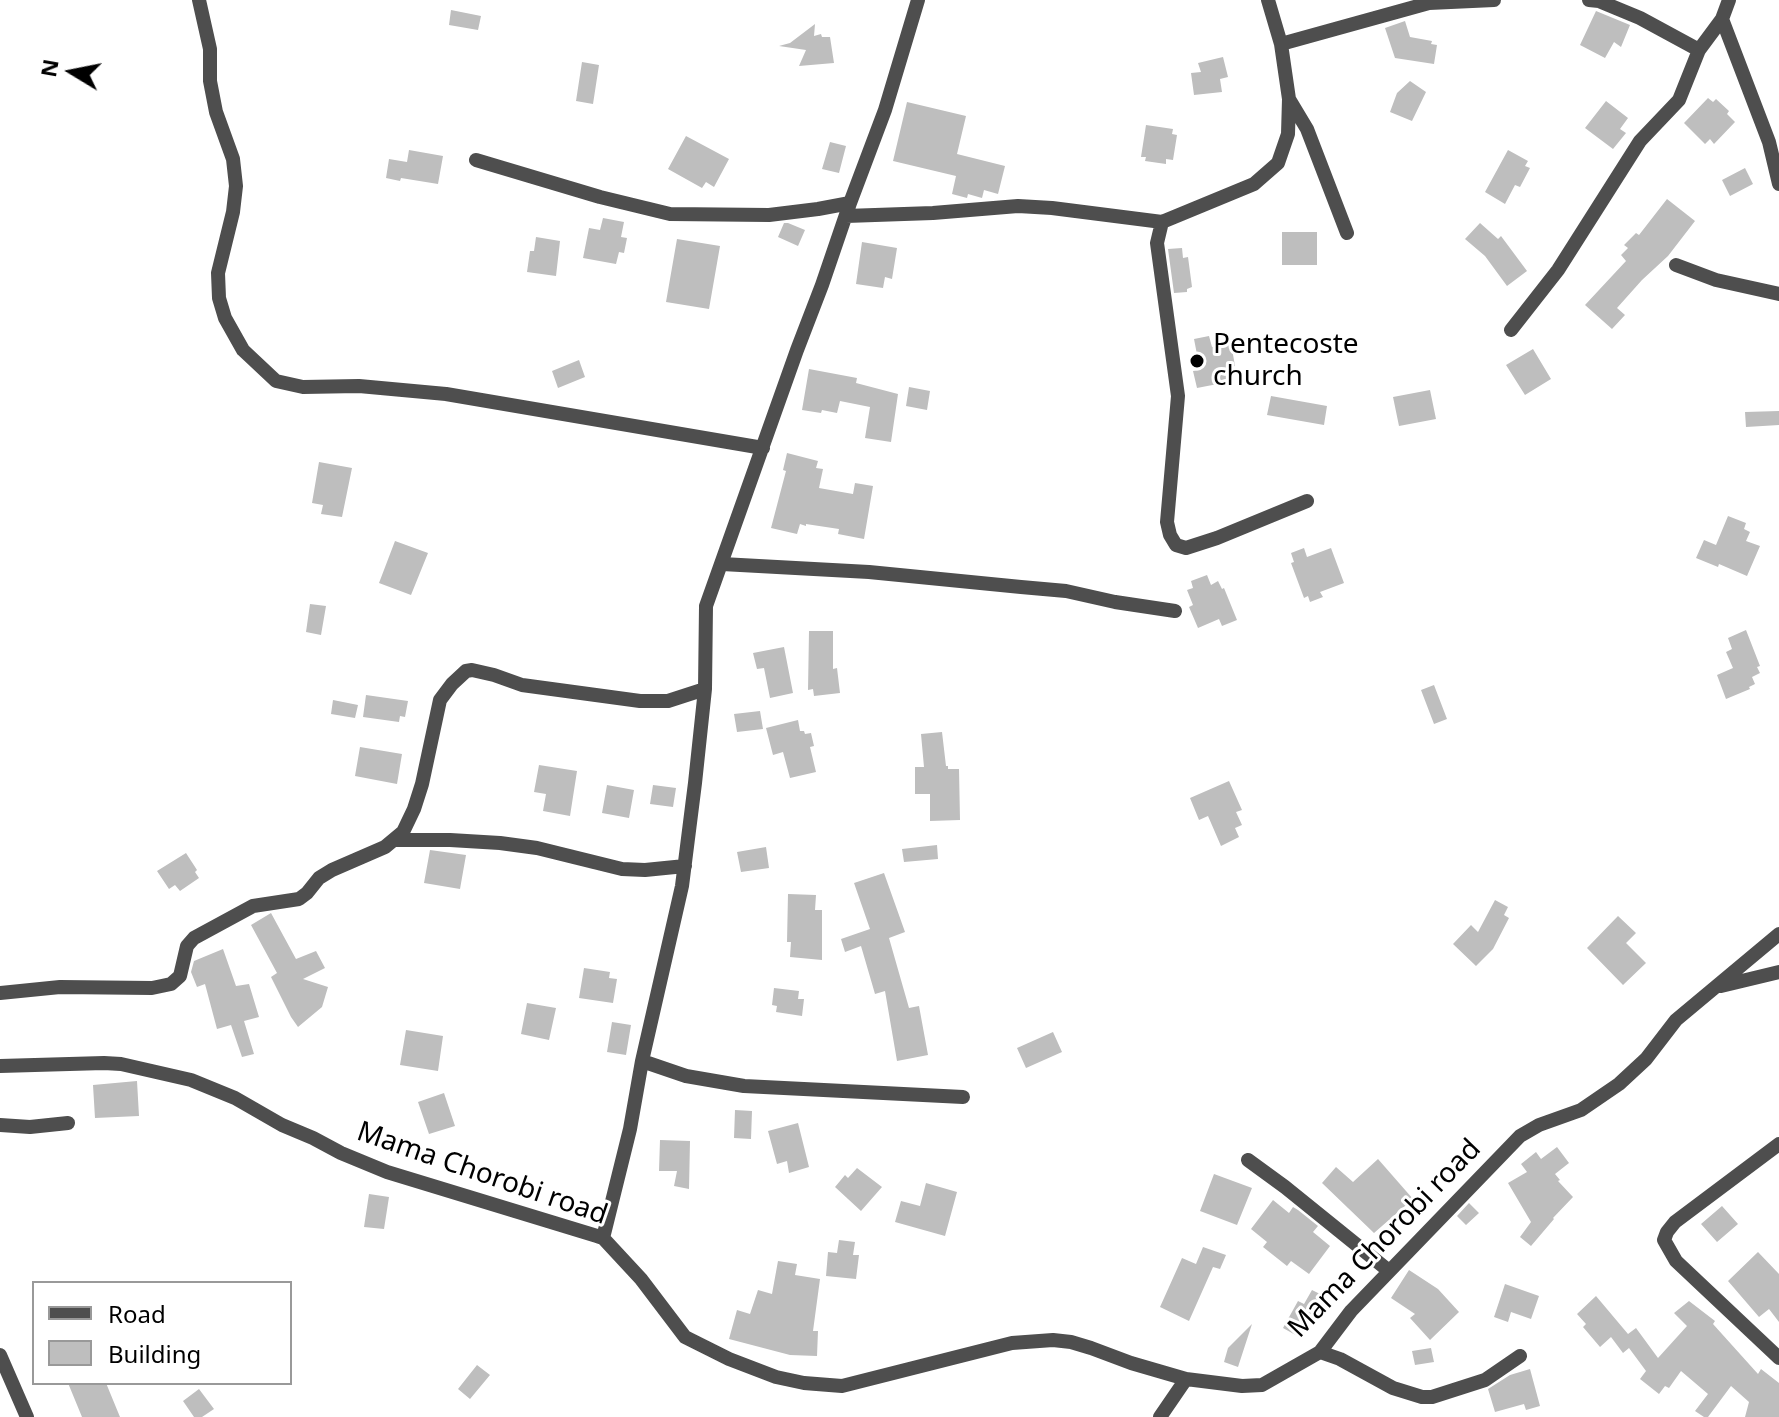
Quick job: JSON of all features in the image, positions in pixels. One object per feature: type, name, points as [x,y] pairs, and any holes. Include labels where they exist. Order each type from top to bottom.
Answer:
[{"type":"street","points":[[199,0],[210,49],[210,81],[216,112],[233,159],[236,186],[218,273],[219,298],[225,318],[243,350],[276,381],[303,387],[359,386],[446,394],[763,448]]},
{"type":"street","points":[[603,1238],[630,1129],[685,866],[705,689],[706,606],[885,110],[918,0]]},
{"type":"street","points":[[476,160],[670,214],[769,215],[818,209],[933,213],[1018,206],[1162,222],[1254,184],[1278,163],[1288,134],[1289,99],[1281,44],[1268,0]]},
{"type":"street","points":[[1281,44],[1429,1],[1494,0]]},
{"type":"street","points":[[1589,0],[1640,18],[1699,50]]},
{"type":"street","points":[[1511,330],[1558,270],[1640,141],[1679,100],[1699,50],[1722,19],[1729,0]]},
{"type":"street","points":[[1722,19],[1769,142],[1779,184]]},
{"type":"street","points":[[1289,99],[1307,129],[1347,233]]},
{"type":"street","points":[[1162,222],[1157,243],[1178,396],[1167,522],[1170,535],[1176,545],[1186,548],[1307,501]]},
{"type":"street","points":[[1676,265],[1716,280],[1779,294]]},
{"type":"street","points":[[722,564],[869,572],[1066,591],[1175,611]]},
{"type":"street","points":[[0,993],[60,987],[152,988],[171,984],[180,976],[187,946],[194,938],[253,906],[299,899],[319,878],[332,870],[385,847],[408,824],[422,784],[440,700],[466,671],[494,675],[522,685],[640,701],[668,701],[705,689]]},
{"type":"street","points":[[395,840],[500,843],[537,848],[622,869],[685,866]]},
{"type":"street","name":"Mama Chorobi road","points":[[0,1066],[121,1064],[191,1080],[235,1098],[282,1125],[378,1169],[603,1238],[641,1279],[685,1337],[715,1354],[776,1377],[842,1386],[1012,1343],[1053,1340],[1071,1342],[1186,1379],[1242,1386],[1262,1385],[1320,1352],[1351,1311],[1520,1136],[1539,1125],[1581,1110],[1619,1084],[1646,1059],[1676,1020],[1779,934]]},
{"type":"street","points":[[1715,987],[1779,972]]},
{"type":"street","points":[[642,1061],[686,1076],[744,1086],[963,1097]]},
{"type":"street","points":[[0,1125],[30,1127],[68,1123]]},
{"type":"street","points":[[1779,1144],[1675,1222],[1664,1240],[1676,1261],[1779,1358]]},
{"type":"street","points":[[1248,1160],[1389,1271]]},
{"type":"street","points":[[1320,1352],[1349,1363],[1393,1388],[1422,1397],[1432,1397],[1485,1380],[1520,1356]]},
{"type":"street","points":[[0,1355],[27,1417]]},
{"type":"street","points":[[1160,1417],[1186,1379]]},
{"type":"building","points":[[451,10],[481,16],[478,30],[449,25]]},
{"type":"building","points":[[1596,11],[1630,25],[1621,47],[1614,42],[1605,58],[1580,45]]},
{"type":"building","points":[[1405,21],[1410,37],[1432,41],[1431,44],[1437,45],[1434,64],[1395,58],[1385,28]]},
{"type":"building","points":[[815,24],[814,36],[821,34],[822,37],[830,37],[834,63],[799,66],[806,50],[779,46],[790,43]]},
{"type":"building","points":[[1223,57],[1228,77],[1220,79],[1222,92],[1194,95],[1191,73],[1201,72],[1198,63]]},
{"type":"building","points":[[582,62],[599,65],[593,104],[576,101]]},
{"type":"building","points":[[1410,81],[1426,92],[1412,121],[1390,112],[1397,93]]},
{"type":"building","points":[[1708,98],[1713,102],[1716,99],[1735,122],[1714,144],[1710,139],[1705,144],[1684,123]]},
{"type":"building","points":[[1606,101],[1628,118],[1620,129],[1626,133],[1613,149],[1585,128]]},
{"type":"building","points":[[907,102],[966,116],[957,154],[1005,166],[998,194],[984,190],[982,198],[968,194],[967,198],[952,194],[956,176],[893,161]]},
{"type":"building","points":[[1146,125],[1173,129],[1172,134],[1177,135],[1173,160],[1166,159],[1166,164],[1145,161],[1146,157],[1141,157]]},
{"type":"building","points":[[686,136],[729,159],[714,187],[706,182],[702,188],[668,169]]},
{"type":"building","points":[[830,142],[846,146],[839,173],[822,169]]},
{"type":"building","points":[[409,150],[443,156],[438,184],[386,178],[389,159],[407,162]]},
{"type":"building","points":[[1508,150],[1528,161],[1525,166],[1530,168],[1520,187],[1515,185],[1505,204],[1485,192]]},
{"type":"building","points":[[1745,168],[1753,184],[1730,196],[1722,180]]},
{"type":"building","points":[[1667,199],[1695,221],[1668,256],[1617,308],[1625,315],[1612,329],[1585,305],[1626,261],[1621,255],[1628,248],[1624,245],[1636,233],[1639,235]]},
{"type":"building","points":[[603,218],[624,222],[621,237],[627,238],[624,253],[619,252],[616,264],[583,258],[589,228],[600,230]]},
{"type":"building","points":[[784,223],[805,230],[798,246],[778,237]]},
{"type":"building","points":[[1480,223],[1498,239],[1501,236],[1527,271],[1507,286],[1485,256],[1465,239]]},
{"type":"building","points":[[1282,232],[1317,232],[1317,265],[1282,265]]},
{"type":"building","points":[[536,237],[560,241],[556,276],[527,272]]},
{"type":"building","points":[[677,239],[720,246],[709,309],[666,302]]},
{"type":"building","points":[[862,242],[897,248],[892,279],[885,277],[883,288],[856,284]]},
{"type":"building","points":[[1182,248],[1183,258],[1188,257],[1192,287],[1187,292],[1174,293],[1168,249]]},
{"type":"building","name":"Pentecoste church","points":[[1209,336],[1212,347],[1231,343],[1235,366],[1231,367],[1233,381],[1197,388],[1193,371],[1200,370],[1194,339]]},
{"type":"building","points":[[1533,349],[1551,379],[1525,395],[1506,365]]},
{"type":"building","points":[[579,360],[585,377],[558,388],[552,371]]},
{"type":"building","points":[[809,369],[857,378],[856,383],[898,394],[891,442],[865,438],[870,407],[840,401],[837,413],[802,410]]},
{"type":"building","points":[[909,387],[930,391],[927,410],[906,406]]},
{"type":"building","points":[[1430,390],[1436,419],[1399,426],[1393,397]]},
{"type":"building","points":[[1271,396],[1327,406],[1324,425],[1267,415]]},
{"type":"building","points":[[1779,411],[1779,425],[1746,427],[1745,412]]},
{"type":"building","points":[[787,453],[818,461],[816,468],[823,469],[819,488],[853,494],[855,483],[873,486],[864,539],[838,534],[839,529],[806,524],[800,524],[797,534],[771,528],[786,471],[783,470]]},
{"type":"building","points":[[319,462],[352,468],[342,517],[321,514],[323,505],[312,503]]},
{"type":"building","points":[[1728,516],[1746,523],[1744,529],[1750,532],[1746,541],[1760,546],[1747,576],[1696,558],[1704,540],[1716,545]]},
{"type":"building","points":[[395,541],[428,553],[411,595],[379,583]]},
{"type":"building","points":[[1304,548],[1307,557],[1331,548],[1344,583],[1320,592],[1323,597],[1310,602],[1308,596],[1304,598],[1291,563],[1294,562],[1291,553]]},
{"type":"building","points":[[1207,575],[1211,585],[1218,581],[1224,588],[1237,620],[1222,626],[1219,619],[1198,628],[1189,607],[1193,605],[1187,590],[1193,588],[1191,581]]},
{"type":"building","points":[[310,604],[326,606],[321,635],[306,632]]},
{"type":"building","points":[[1746,630],[1760,673],[1752,677],[1755,684],[1750,689],[1726,699],[1717,675],[1733,668],[1726,652],[1732,649],[1728,638]]},
{"type":"building","points":[[809,631],[833,631],[833,669],[837,668],[840,693],[814,696],[813,689],[808,690]]},
{"type":"building","points":[[784,647],[793,693],[770,698],[764,668],[757,669],[753,653]]},
{"type":"building","points":[[1434,685],[1447,719],[1434,724],[1421,690]]},
{"type":"building","points":[[366,695],[408,701],[405,717],[400,716],[399,722],[363,717]]},
{"type":"building","points":[[333,700],[358,705],[355,718],[331,714]]},
{"type":"building","points":[[760,711],[763,729],[737,732],[734,714]]},
{"type":"building","points":[[798,720],[800,731],[811,733],[814,746],[810,747],[816,772],[790,778],[783,752],[773,755],[766,728]]},
{"type":"building","points":[[942,732],[946,766],[948,769],[959,769],[960,820],[930,821],[930,794],[915,794],[915,767],[924,767],[921,734]]},
{"type":"building","points":[[360,747],[402,754],[397,784],[355,776]]},
{"type":"building","points":[[539,765],[577,771],[570,816],[543,811],[546,794],[534,792]]},
{"type":"building","points":[[1229,781],[1242,810],[1236,812],[1242,825],[1235,828],[1239,837],[1221,846],[1208,816],[1199,820],[1190,798]]},
{"type":"building","points":[[607,785],[634,790],[629,818],[602,813]]},
{"type":"building","points":[[653,785],[676,788],[673,807],[650,804]]},
{"type":"building","points":[[937,845],[938,859],[904,862],[902,849]]},
{"type":"building","points":[[766,847],[769,868],[741,872],[737,852]]},
{"type":"building","points":[[430,850],[466,855],[460,889],[424,883]]},
{"type":"building","points":[[186,853],[199,878],[180,891],[175,885],[169,889],[157,871]]},
{"type":"building","points":[[884,873],[905,932],[889,938],[909,1008],[919,1006],[928,1055],[897,1061],[885,991],[875,994],[861,946],[845,952],[841,939],[870,929],[854,883]]},
{"type":"building","points":[[788,894],[816,895],[815,910],[822,910],[822,960],[790,957],[791,942],[787,942]]},
{"type":"building","points":[[1495,900],[1508,907],[1504,915],[1509,918],[1493,949],[1476,966],[1453,944],[1471,925],[1478,932]]},
{"type":"building","points":[[271,913],[296,959],[316,951],[325,968],[303,979],[328,987],[322,1007],[298,1027],[271,977],[277,973],[251,925]]},
{"type":"building","points":[[1618,916],[1636,933],[1626,943],[1646,963],[1623,985],[1587,948]]},
{"type":"building","points":[[223,949],[236,986],[249,984],[259,1017],[244,1021],[254,1054],[242,1057],[231,1025],[217,1029],[205,984],[197,987],[191,972],[194,961]]},
{"type":"building","points":[[584,968],[610,972],[609,978],[617,979],[613,1003],[579,998]]},
{"type":"building","points":[[774,988],[799,991],[798,999],[804,999],[802,1016],[776,1012],[777,1006],[772,1005]]},
{"type":"building","points":[[527,1003],[556,1008],[549,1040],[521,1034]]},
{"type":"building","points":[[612,1022],[631,1025],[626,1055],[607,1052]]},
{"type":"building","points":[[406,1030],[443,1036],[438,1071],[400,1065]]},
{"type":"building","points":[[1053,1032],[1062,1052],[1026,1068],[1017,1048]]},
{"type":"building","points":[[137,1081],[139,1116],[95,1118],[93,1085]]},
{"type":"building","points":[[444,1093],[455,1126],[429,1134],[418,1102]]},
{"type":"building","points":[[735,1110],[752,1111],[751,1139],[734,1138]]},
{"type":"building","points":[[798,1123],[809,1167],[789,1173],[787,1161],[777,1164],[768,1131]]},
{"type":"building","points":[[660,1140],[690,1141],[689,1189],[674,1186],[677,1171],[659,1171]]},
{"type":"building","points":[[1557,1147],[1569,1163],[1555,1174],[1573,1197],[1531,1246],[1520,1237],[1531,1222],[1508,1183],[1527,1172],[1521,1164],[1536,1152],[1541,1159]]},
{"type":"building","points":[[1378,1159],[1413,1199],[1374,1233],[1322,1183],[1336,1167],[1353,1182]]},
{"type":"building","points":[[857,1168],[882,1187],[861,1211],[835,1187],[845,1175],[848,1178]]},
{"type":"building","points":[[1214,1174],[1252,1188],[1237,1225],[1200,1211]]},
{"type":"building","points":[[926,1183],[957,1192],[945,1236],[895,1222],[901,1201],[920,1206]]},
{"type":"building","points":[[369,1194],[389,1197],[384,1229],[364,1227]]},
{"type":"building","points":[[1273,1200],[1289,1213],[1293,1207],[1318,1226],[1313,1232],[1330,1246],[1309,1274],[1291,1261],[1287,1266],[1263,1247],[1267,1242],[1251,1229]]},
{"type":"building","points":[[1469,1203],[1479,1213],[1466,1225],[1457,1216]]},
{"type":"building","points":[[1722,1206],[1738,1224],[1717,1242],[1701,1224]]},
{"type":"building","points":[[839,1240],[855,1242],[853,1255],[859,1255],[856,1279],[826,1276],[828,1252],[837,1253]]},
{"type":"building","points":[[1203,1247],[1226,1255],[1220,1269],[1213,1267],[1189,1321],[1160,1307],[1182,1258],[1196,1264]]},
{"type":"building","points":[[1758,1252],[1779,1274],[1779,1322],[1769,1309],[1759,1317],[1728,1281]]},
{"type":"building","points":[[778,1261],[797,1264],[795,1275],[820,1279],[813,1331],[818,1331],[817,1356],[790,1355],[729,1339],[737,1310],[750,1314],[758,1290],[772,1294]]},
{"type":"building","points":[[1409,1270],[1438,1289],[1459,1312],[1430,1340],[1410,1318],[1415,1314],[1391,1298]]},
{"type":"building","points":[[1505,1284],[1539,1296],[1531,1319],[1511,1312],[1508,1322],[1494,1317]]},
{"type":"building","points":[[1312,1290],[1324,1296],[1301,1338],[1283,1328],[1298,1301],[1304,1304]]},
{"type":"building","points":[[1596,1296],[1628,1334],[1636,1328],[1658,1358],[1687,1326],[1674,1313],[1689,1301],[1715,1321],[1713,1324],[1758,1374],[1761,1369],[1779,1383],[1779,1417],[1745,1417],[1749,1402],[1731,1386],[1708,1417],[1704,1417],[1695,1411],[1708,1394],[1681,1371],[1669,1388],[1665,1386],[1659,1394],[1640,1379],[1646,1371],[1629,1348],[1623,1353],[1611,1337],[1600,1347],[1583,1327],[1586,1324],[1577,1314]]},
{"type":"building","points":[[1252,1324],[1238,1367],[1224,1362],[1228,1348]]},
{"type":"building","points":[[1431,1348],[1434,1362],[1415,1365],[1412,1351]]},
{"type":"building","points":[[477,1365],[490,1375],[470,1399],[458,1389]]},
{"type":"building","points":[[1530,1369],[1540,1406],[1526,1410],[1524,1404],[1495,1412],[1488,1389],[1510,1375]]},
{"type":"building","points":[[69,1385],[107,1385],[120,1417],[82,1417]]},
{"type":"building","points":[[199,1389],[214,1409],[202,1417],[194,1417],[183,1401]]},
{"type":"place","name":"Pentecoste church","points":[[1197,361]]}]
